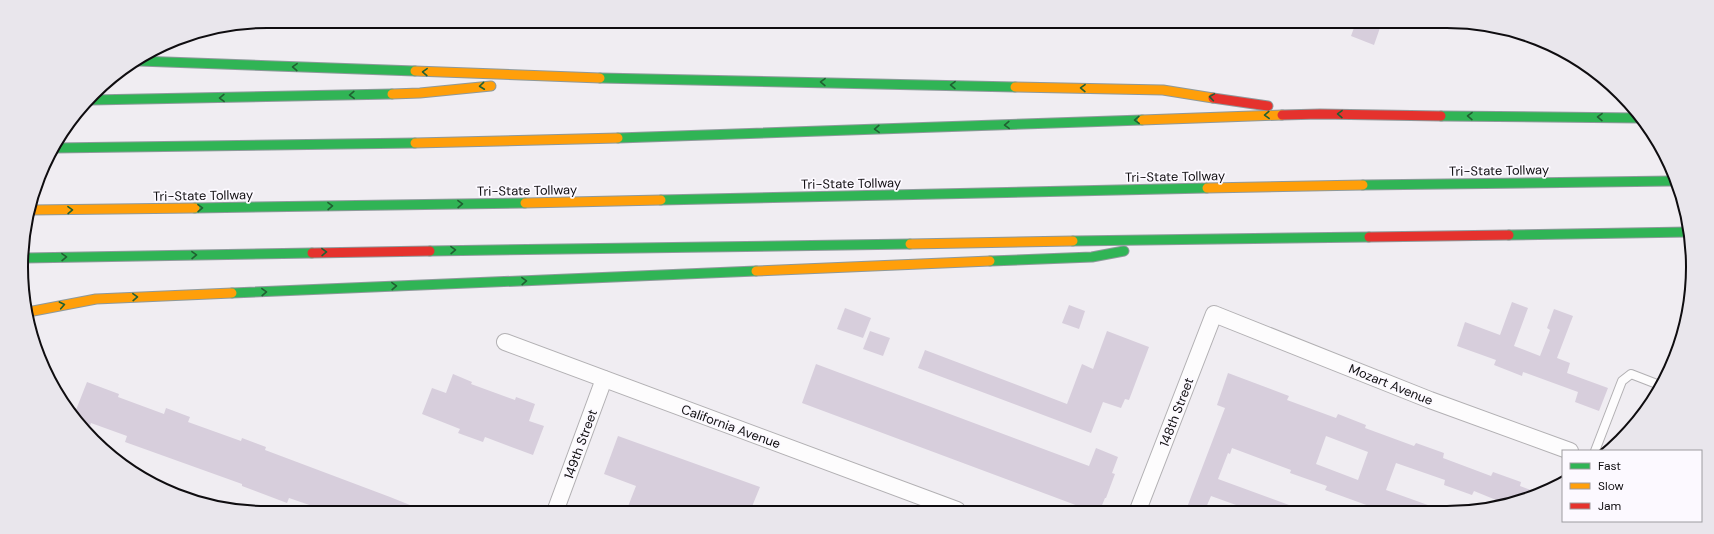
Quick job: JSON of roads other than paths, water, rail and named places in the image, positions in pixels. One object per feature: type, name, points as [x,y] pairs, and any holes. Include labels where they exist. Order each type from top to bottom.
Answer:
[{"type":"highway","points":[[145,61],[576,77],[1163,90],[1320,114]]},
{"type":"highway","points":[[96,100],[420,93],[576,77]]},
{"type":"highway","points":[[60,148],[532,142],[1320,114],[1634,118]]},
{"type":"highway","name":"Tri-State Tollway","points":[[35,210],[544,203],[1344,185],[1670,181]]},
{"type":"highway","points":[[29,258],[512,249],[1683,232]]},
{"type":"highway","points":[[32,311],[96,299],[1092,257],[1174,240]]},
{"type":"street","name":"Mozart Avenue","points":[[1214,314],[1430,400],[1567,450]]},
{"type":"street","name":"148th Street","points":[[1140,506],[1214,314]]},
{"type":"street","name":"California Avenue","points":[[505,342],[946,506]]},
{"type":"street","name":"149th Street","points":[[557,506],[604,378]]},
{"type":"lane","points":[[1595,450],[1622,380],[1631,374],[1655,383]]}]
